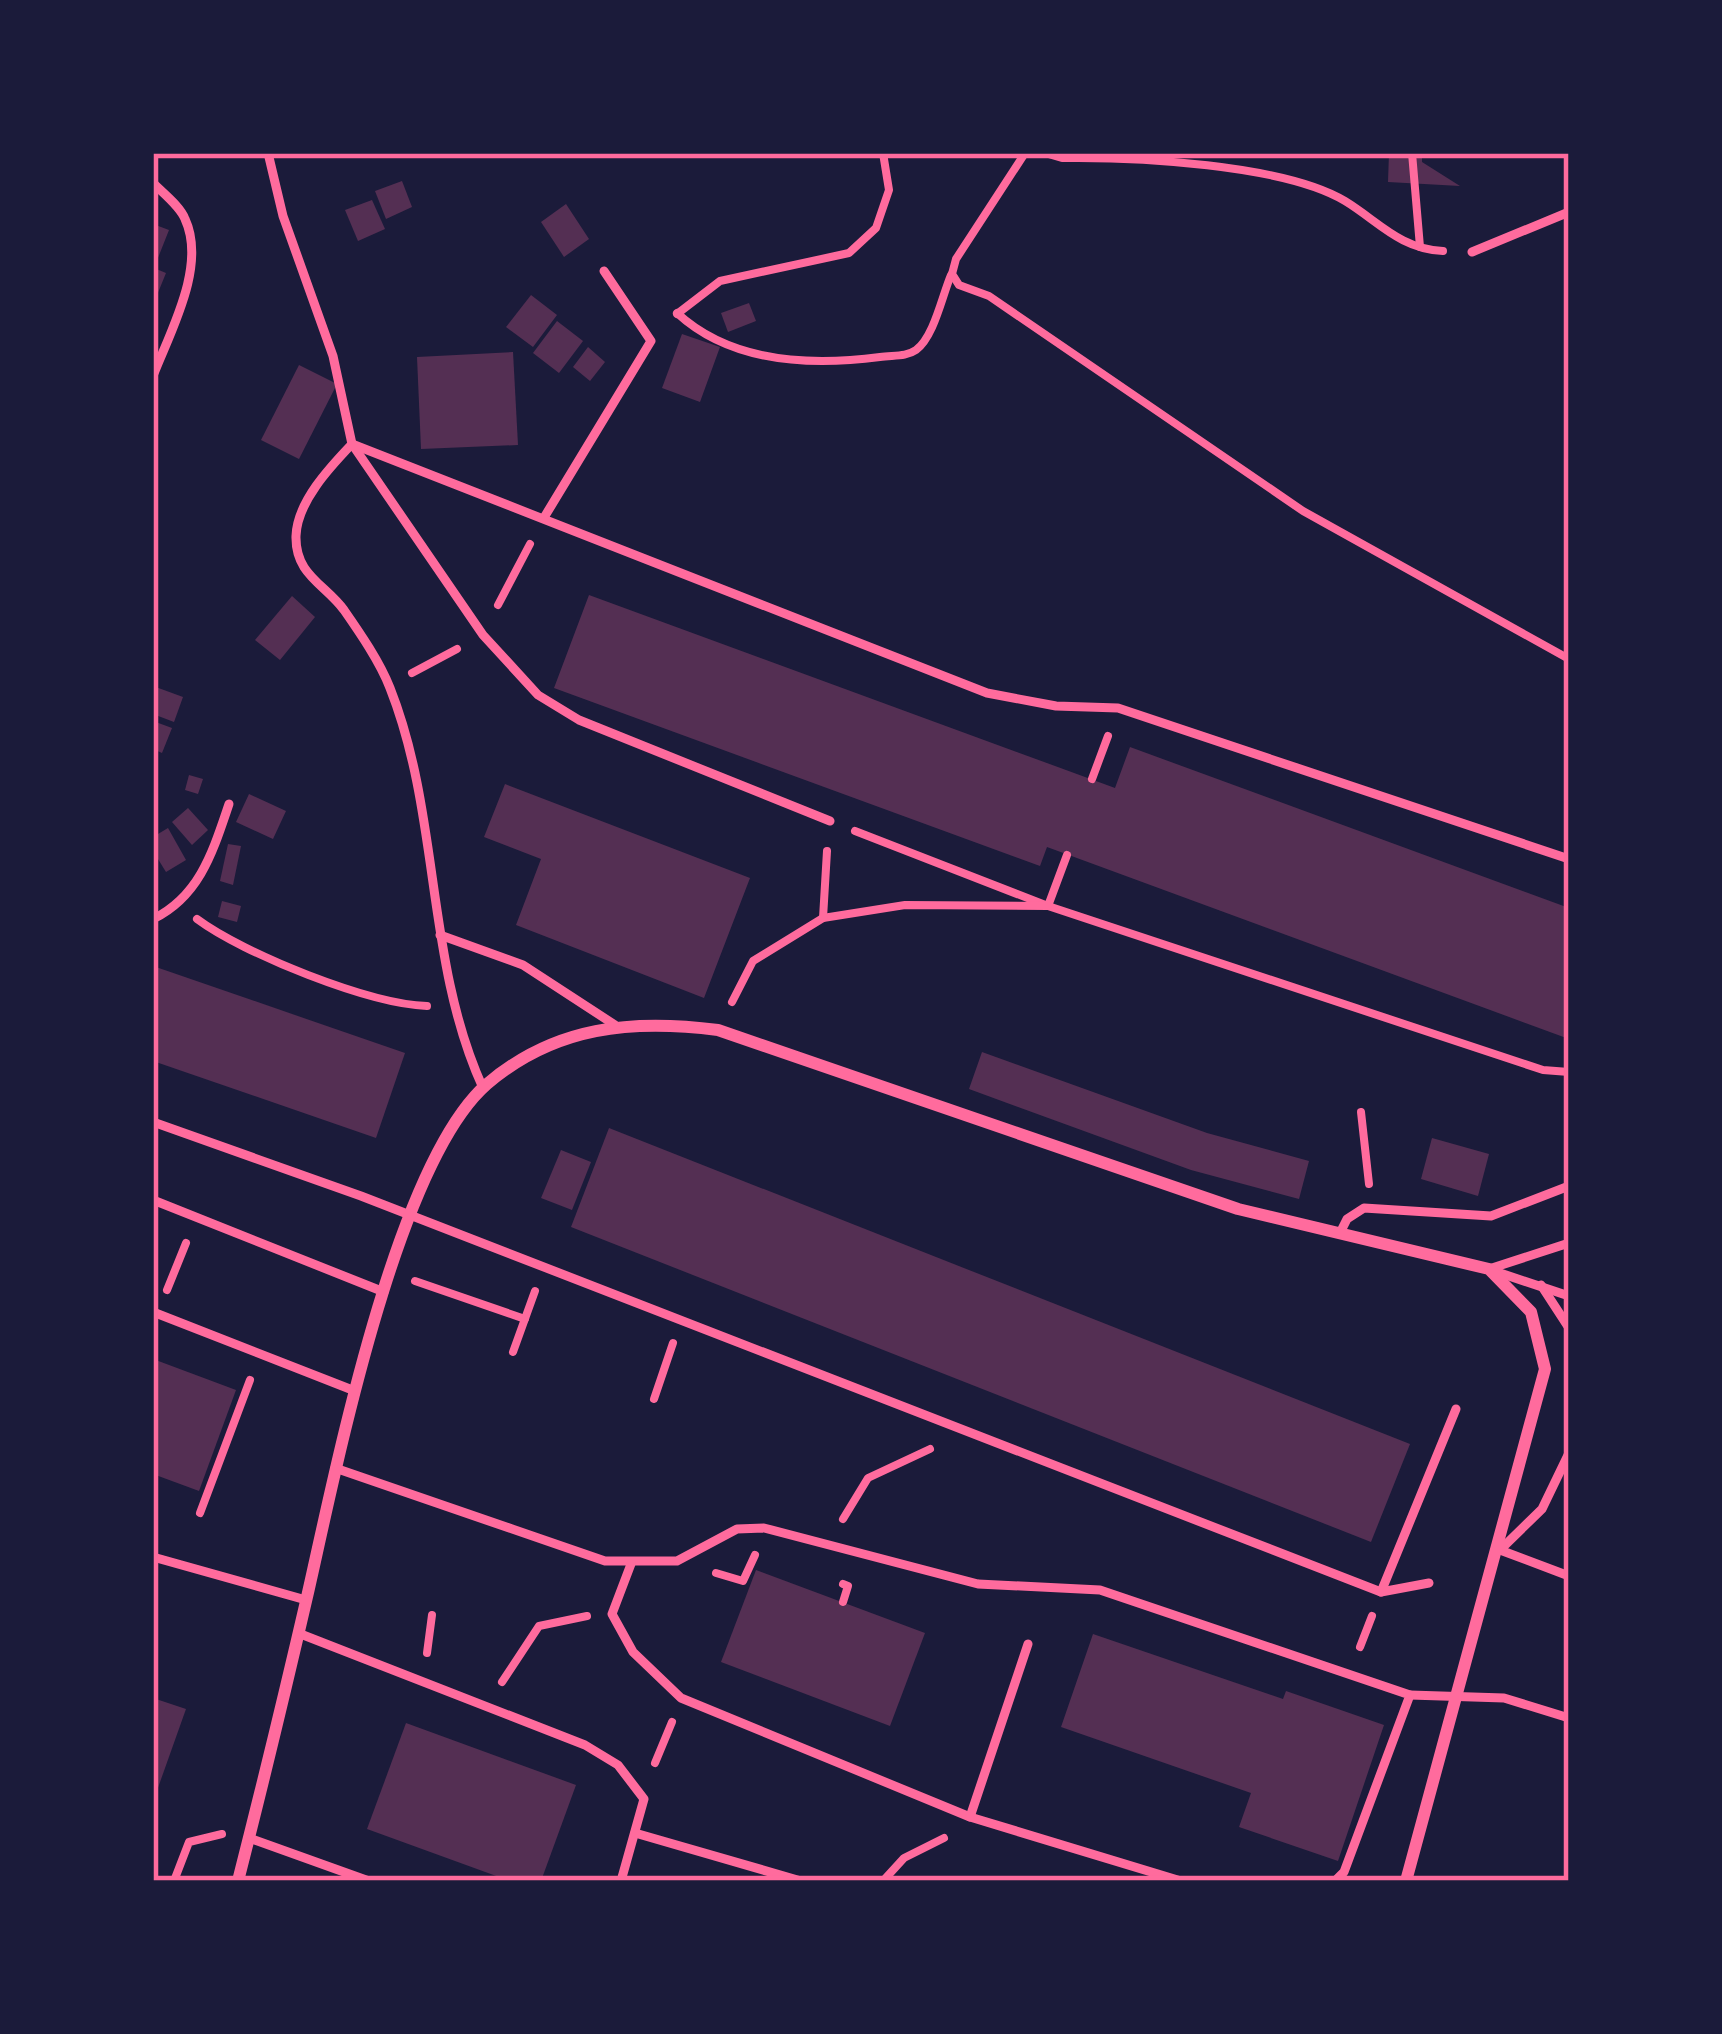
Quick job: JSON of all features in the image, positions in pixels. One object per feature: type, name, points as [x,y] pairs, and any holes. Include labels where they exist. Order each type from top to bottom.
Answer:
[{"type":"street","points":[[238,1881],[355,1391],[412,1216],[453,1126],[483,1088],[544,1047],[615,1024],[659,1022],[718,1030],[1238,1209],[1489,1269],[1531,1312],[1546,1369],[1406,1881]]},
{"type":"lane","points":[[268,153],[284,216],[333,356],[352,444],[482,635],[538,695],[579,720],[830,821]]},
{"type":"lane","points":[[153,183],[185,217],[192,248],[187,281],[153,376]]},
{"type":"lane","points":[[1472,252],[1569,212]]},
{"type":"lane","points":[[545,516],[652,340],[604,272]]},
{"type":"lane","points":[[352,444],[986,693],[1055,706],[1118,708],[1569,859]]},
{"type":"lane","points":[[352,444],[301,512],[296,537],[310,580],[341,605],[389,686],[416,776],[458,1032],[483,1088]]},
{"type":"lane","points":[[153,919],[177,904],[208,865],[229,804]]},
{"type":"lane","points":[[439,934],[523,964],[615,1024]]},
{"type":"lane","points":[[153,1122],[412,1216],[1382,1592],[1429,1583]]},
{"type":"lane","points":[[1340,1233],[1347,1219],[1364,1208],[1491,1216],[1569,1186]]},
{"type":"lane","points":[[153,1200],[384,1292]]},
{"type":"lane","points":[[1489,1269],[1569,1243]]},
{"type":"lane","points":[[1489,1269],[1569,1296]]},
{"type":"lane","points":[[1541,1285],[1569,1328]]},
{"type":"lane","points":[[153,1312],[355,1391]]},
{"type":"lane","points":[[1382,1592],[1456,1409]]},
{"type":"lane","points":[[1569,1453],[1542,1509],[1500,1550],[1569,1576]]},
{"type":"lane","points":[[335,1468],[605,1561],[677,1561],[737,1529],[796,1532],[978,1584],[1100,1590],[1410,1695],[1504,1697],[1569,1718]]},
{"type":"lane","points":[[153,1557],[306,1600]]},
{"type":"lane","points":[[631,1564],[612,1614],[633,1652],[682,1697],[970,1817],[1181,1881]]},
{"type":"lane","points":[[298,1633],[585,1745],[618,1765],[644,1799],[621,1881]]},
{"type":"lane","points":[[970,1817],[1028,1644]]},
{"type":"lane","points":[[1335,1881],[1344,1872],[1410,1695]]},
{"type":"lane","points":[[635,1833],[801,1881]]},
{"type":"lane","points":[[249,1838],[369,1881]]},
{"type":"path","points":[[652,340],[720,281],[849,253],[876,228],[889,190],[883,153]]},
{"type":"path","points":[[677,314],[708,337],[770,357],[835,363],[911,354],[926,341],[952,274],[990,201],[1024,153]]},
{"type":"path","points":[[1045,153],[1061,158],[1176,156],[1344,200],[1372,225],[1420,247],[1472,252]]},
{"type":"path","points":[[1412,153],[1420,247]]},
{"type":"path","points":[[952,274],[959,285],[989,296],[1303,511],[1569,659]]},
{"type":"path","points":[[389,686],[482,635],[545,516]]},
{"type":"path","points":[[1092,779],[1118,708]]},
{"type":"path","points":[[823,918],[830,821],[1048,906],[1543,1070],[1569,1072]]},
{"type":"path","points":[[1048,906],[1066,855]]},
{"type":"path","points":[[177,904],[244,949],[412,1005]]},
{"type":"path","points":[[718,1030],[753,961],[823,918],[905,905],[1048,906]]},
{"type":"path","points":[[1360,1112],[1370,1181],[1364,1208]]},
{"type":"path","points":[[513,1352],[543,1267]]},
{"type":"path","points":[[391,1273],[525,1319]]},
{"type":"path","points":[[654,1399],[681,1320]]},
{"type":"path","points":[[200,1514],[260,1354]]},
{"type":"path","points":[[829,1541],[868,1478],[916,1454],[977,1436]]},
{"type":"path","points":[[677,1561],[742,1581],[754,1555],[772,1561]]},
{"type":"path","points":[[829,1580],[848,1586],[843,1602]]},
{"type":"path","points":[[1350,1674],[1382,1592]]},
{"type":"path","points":[[486,1706],[539,1626],[564,1617],[612,1614]]},
{"type":"path","points":[[644,1799],[682,1697]]},
{"type":"path","points":[[883,1881],[904,1858],[964,1829]]},
{"type":"path","points":[[174,1881],[189,1842],[212,1833],[249,1838]]},
{"type":"building","points":[[1389,153],[1422,153],[1422,162],[1460,186],[1388,182]]},
{"type":"building","points":[[402,181],[412,207],[386,219],[375,191]]},
{"type":"building","points":[[372,200],[385,229],[358,241],[345,210]]},
{"type":"building","points":[[566,204],[589,239],[564,257],[541,222]]},
{"type":"building","points":[[153,224],[169,230],[154,268],[166,273],[153,305]]},
{"type":"building","points":[[531,295],[557,315],[533,347],[506,327]]},
{"type":"building","points":[[749,303],[756,321],[728,332],[721,313]]},
{"type":"building","points":[[557,321],[583,341],[559,373],[533,353]]},
{"type":"building","points":[[682,334],[720,347],[700,402],[662,388]]},
{"type":"building","points":[[588,347],[605,362],[590,381],[573,367]]},
{"type":"building","points":[[513,352],[518,445],[421,449],[417,357]]},
{"type":"building","points":[[299,365],[337,384],[299,459],[261,440]]},
{"type":"building","points":[[589,595],[1115,788],[1130,747],[1569,908],[1569,1039],[1047,847],[1040,866],[554,688]]},
{"type":"building","points":[[292,596],[315,617],[280,660],[255,640]]},
{"type":"building","points":[[153,686],[183,697],[174,722],[153,714]]},
{"type":"building","points":[[153,721],[172,728],[162,753],[153,749]]},
{"type":"building","points":[[189,775],[203,779],[198,794],[185,790]]},
{"type":"building","points":[[505,784],[750,878],[704,998],[516,925],[541,859],[484,837]]},
{"type":"building","points":[[249,794],[286,811],[273,839],[236,822]]},
{"type":"building","points":[[188,808],[208,830],[192,845],[172,822]]},
{"type":"building","points":[[168,828],[186,860],[166,872],[153,851],[153,837]]},
{"type":"building","points":[[228,844],[241,846],[233,885],[220,881]]},
{"type":"building","points":[[222,901],[241,906],[237,922],[218,917]]},
{"type":"building","points":[[153,966],[405,1053],[376,1138],[153,1061]]},
{"type":"building","points":[[982,1052],[1207,1133],[1309,1161],[1299,1199],[1191,1170],[969,1089]]},
{"type":"building","points":[[609,1128],[1410,1444],[1371,1542],[571,1227]]},
{"type":"building","points":[[1432,1138],[1489,1154],[1478,1196],[1421,1179]]},
{"type":"building","points":[[561,1150],[591,1162],[572,1210],[541,1198]]},
{"type":"building","points":[[153,1359],[236,1390],[199,1491],[153,1474]]},
{"type":"building","points":[[756,1570],[925,1633],[890,1726],[721,1662]]},
{"type":"building","points":[[1093,1634],[1283,1699],[1286,1691],[1384,1725],[1338,1861],[1239,1827],[1251,1793],[1061,1727]]},
{"type":"building","points":[[153,1698],[186,1709],[154,1799],[153,1799]]},
{"type":"building","points":[[406,1723],[576,1785],[541,1881],[510,1881],[367,1829]]}]
